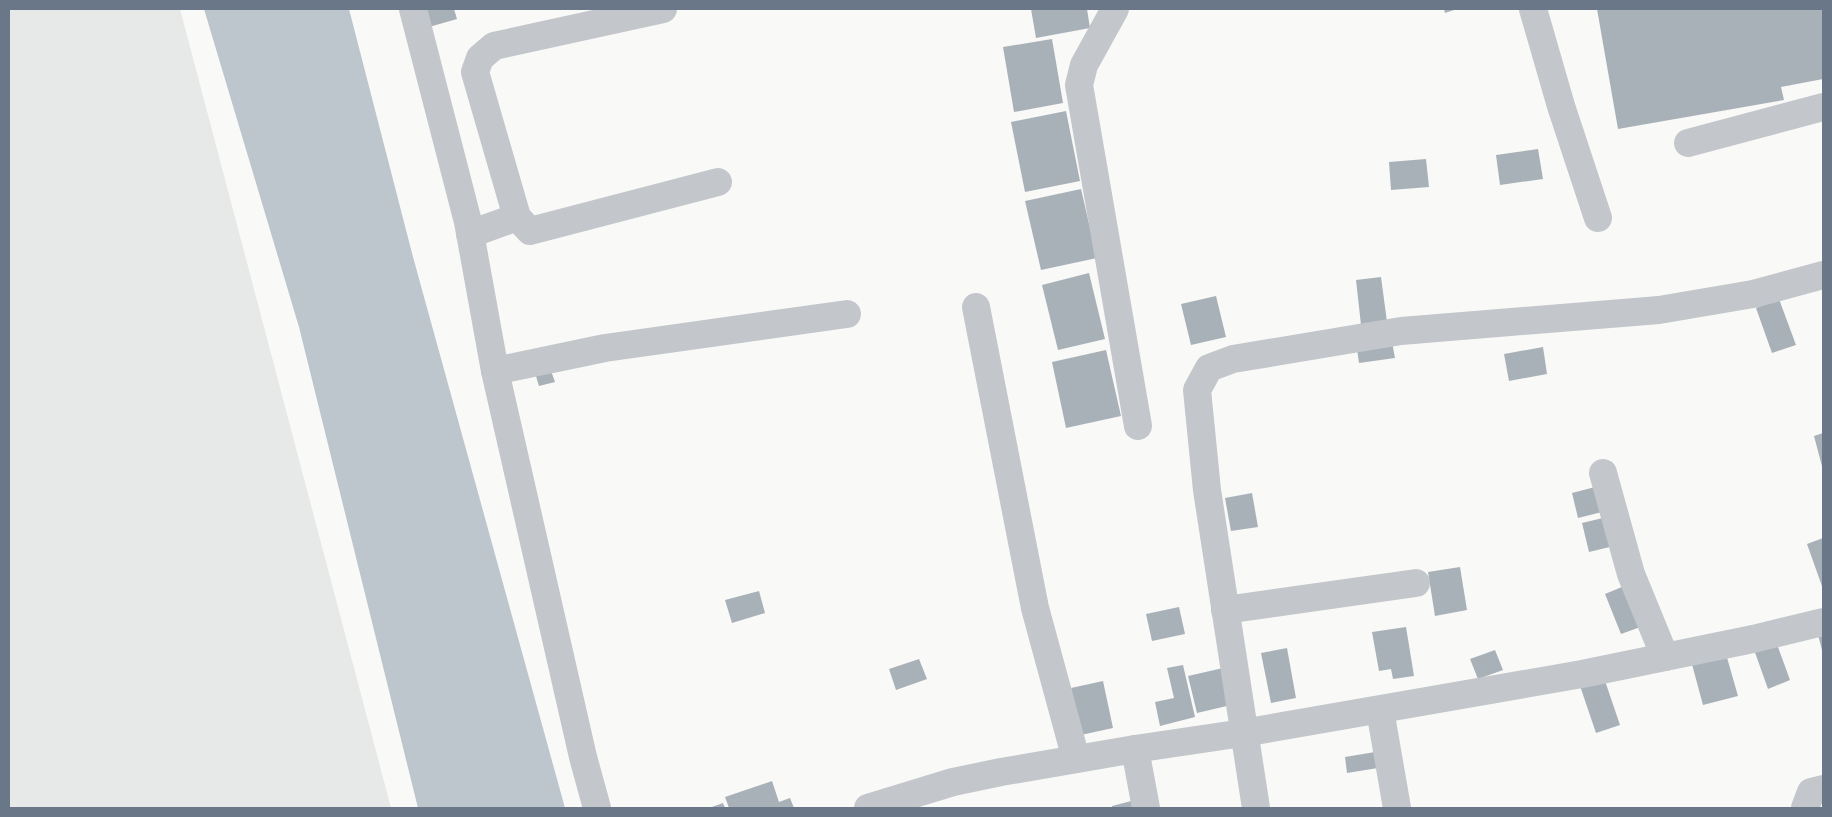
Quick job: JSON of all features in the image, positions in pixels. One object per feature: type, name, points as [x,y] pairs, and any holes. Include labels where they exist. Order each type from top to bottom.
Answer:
[{"type":"street","points":[[413,9],[470,234],[495,371],[581,747],[597,808]]},
{"type":"street","points":[[663,9],[494,46],[480,58],[475,72],[517,218],[530,231],[718,182]]},
{"type":"street","points":[[1115,9],[1084,65],[1080,85],[1138,426]]},
{"type":"street","points":[[1533,9],[1561,106],[1598,218]]},
{"type":"street","points":[[1688,142],[1823,107]]},
{"type":"street","points":[[470,234],[517,218]]},
{"type":"street","points":[[1256,808],[1243,734],[1207,490],[1197,390],[1209,368],[1233,359],[1401,331],[1659,310],[1753,294],[1823,275]]},
{"type":"street","points":[[976,307],[1035,608],[1076,758]]},
{"type":"street","points":[[495,371],[605,348],[847,314]]},
{"type":"street","points":[[1603,472],[1631,574],[1665,657]]},
{"type":"street","points":[[1225,610],[1416,583]]},
{"type":"street","points":[[868,808],[953,782],[1076,758],[1243,734],[1582,674],[1754,639],[1823,622]]},
{"type":"street","points":[[1380,710],[1397,808]]},
{"type":"street","points":[[1135,749],[1146,808]]},
{"type":"street","points":[[1806,808],[1811,792],[1823,789]]},
{"type":"shaded area","points":[[9,9],[180,9],[391,808],[9,808]]},
{"type":"shaded area","points":[[204,9],[349,9],[413,257],[565,808],[418,808],[299,327]]},
{"type":"building","points":[[424,9],[454,9],[457,19],[429,27]]},
{"type":"building","points":[[1031,9],[1087,9],[1090,28],[1036,38]]},
{"type":"building","points":[[1444,9],[1457,9],[1445,13]]},
{"type":"building","points":[[1597,9],[1823,9],[1823,79],[1781,87],[1784,100],[1618,129]]},
{"type":"building","points":[[1052,39],[1063,103],[1014,112],[1003,47]]},
{"type":"building","points":[[1066,111],[1080,181],[1025,192],[1011,122]]},
{"type":"building","points":[[1538,149],[1543,179],[1500,185],[1496,155]]},
{"type":"building","points":[[1426,159],[1429,187],[1391,190],[1389,162]]},
{"type":"building","points":[[1081,189],[1097,258],[1041,270],[1025,201]]},
{"type":"building","points":[[1089,273],[1105,339],[1058,350],[1042,285]]},
{"type":"building","points":[[1381,277],[1387,322],[1361,325],[1356,280]]},
{"type":"building","points":[[1216,296],[1226,337],[1191,345],[1181,304]]},
{"type":"building","points":[[1779,299],[1796,345],[1772,353],[1756,308]]},
{"type":"building","points":[[1391,337],[1395,358],[1359,363],[1356,342]]},
{"type":"building","points":[[1543,347],[1547,374],[1509,381],[1504,354]]},
{"type":"building","points":[[1106,350],[1121,416],[1066,428],[1052,362]]},
{"type":"building","points":[[550,368],[555,382],[539,386],[535,373]]},
{"type":"building","points":[[1823,433],[1823,470],[1814,436]]},
{"type":"building","points":[[1599,486],[1606,511],[1578,518],[1572,493]]},
{"type":"building","points":[[1252,493],[1258,527],[1231,531],[1225,498]]},
{"type":"building","points":[[1607,517],[1614,546],[1589,552],[1582,523]]},
{"type":"building","points":[[1823,538],[1823,589],[1807,544]]},
{"type":"building","points":[[1460,567],[1467,610],[1435,616],[1428,572]]},
{"type":"building","points":[[1629,584],[1646,625],[1621,634],[1605,594]]},
{"type":"building","points":[[759,591],[765,613],[732,623],[725,600]]},
{"type":"building","points":[[1179,607],[1185,634],[1152,641],[1146,614]]},
{"type":"building","points":[[1823,625],[1823,654],[1816,627]]},
{"type":"building","points":[[1406,627],[1414,676],[1393,679],[1391,669],[1379,671],[1372,632]]},
{"type":"building","points":[[1774,636],[1790,680],[1768,689],[1752,644]]},
{"type":"building","points":[[1724,647],[1738,696],[1703,705],[1690,657]]},
{"type":"building","points":[[1287,648],[1296,698],[1271,703],[1261,653]]},
{"type":"building","points":[[1495,650],[1503,670],[1478,679],[1470,659]]},
{"type":"building","points":[[919,659],[927,679],[896,690],[889,669]]},
{"type":"building","points":[[1183,665],[1195,717],[1160,726],[1155,702],[1174,698],[1167,668]]},
{"type":"building","points":[[1223,668],[1231,705],[1197,713],[1188,676]]},
{"type":"building","points":[[1602,672],[1620,725],[1596,733],[1578,680]]},
{"type":"building","points":[[1103,681],[1113,728],[1081,735],[1071,688]]},
{"type":"building","points":[[1375,752],[1378,768],[1347,773],[1345,757]]},
{"type":"building","points":[[772,781],[779,802],[790,798],[794,808],[729,808],[725,797]]},
{"type":"building","points":[[1135,800],[1137,808],[1112,808],[1112,806]]},
{"type":"building","points":[[723,803],[725,808],[709,808]]}]
